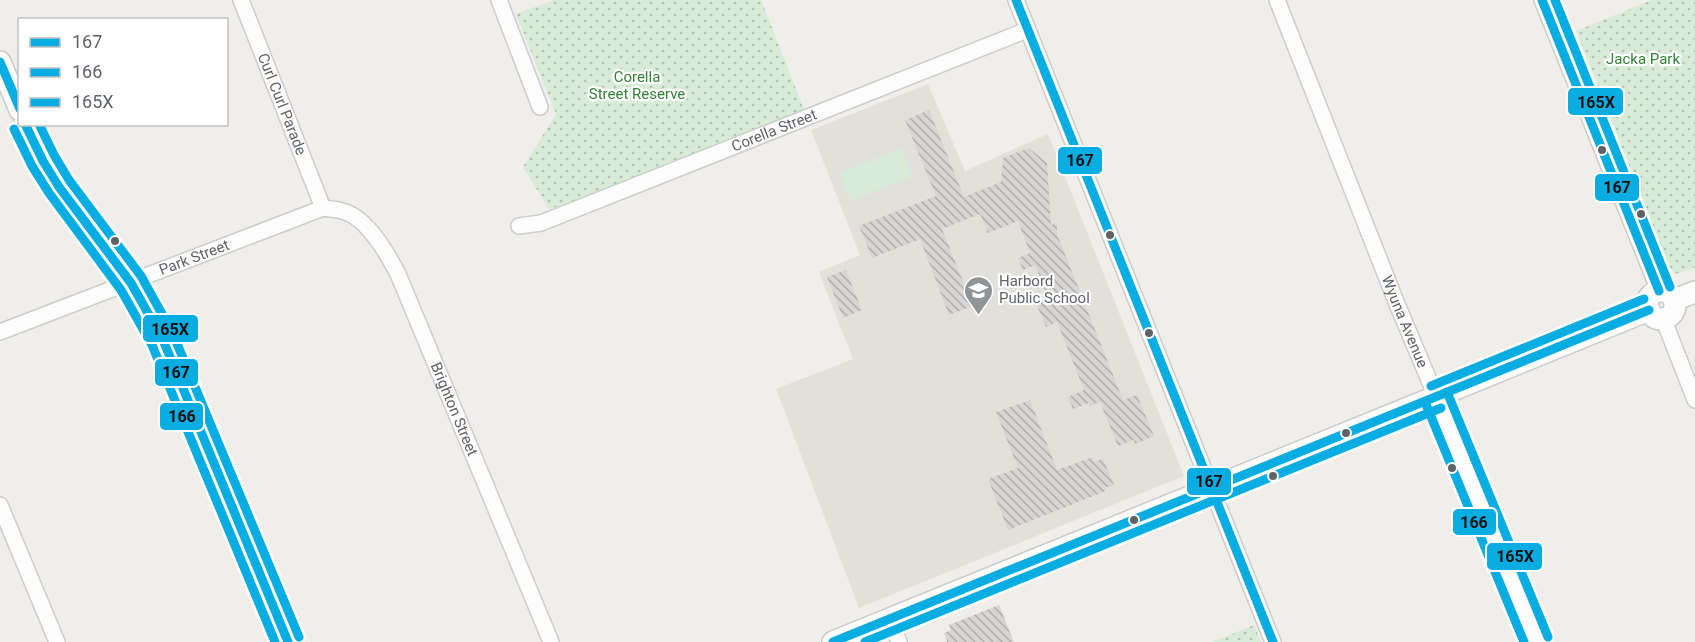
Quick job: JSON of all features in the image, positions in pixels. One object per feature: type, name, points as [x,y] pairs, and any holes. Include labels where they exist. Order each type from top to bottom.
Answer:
[{"type":"main road","points":[[0,62],[18,105]]},
{"type":"main road","points":[[26,126],[59,187],[131,283],[163,340],[288,642]]},
{"type":"main road","points":[[833,642],[1695,292]]},
{"type":"street","name":"Curl Curl Parade","points":[[241,0],[323,208]]},
{"type":"street","points":[[499,0],[540,107]]},
{"type":"street","points":[[1016,0],[1273,642]]},
{"type":"street","name":"Wyuna Avenue","points":[[1277,0],[1339,162],[1537,642]]},
{"type":"street","points":[[1542,0],[1661,305],[1695,400]]},
{"type":"street","name":"Corella Street","points":[[519,226],[541,223],[1028,30]]},
{"type":"street","name":"Park Street","points":[[0,332],[323,208]]},
{"type":"street","name":"Brighton Street","points":[[323,208],[342,211],[353,216],[381,242],[398,274],[551,642]]},
{"type":"street","points":[[0,505],[57,642]]},
{"type":"street","points":[[890,619],[899,642]]},
{"type":"shaded area","name":"Harbord Public School","points":[[928,84],[965,171],[1048,134],[1184,476],[859,608],[776,389],[853,359],[819,272],[860,255],[811,130]]},
{"type":"green space","name":"Corella Street Reserve","points":[[554,0],[761,0],[805,112],[570,203],[549,209],[523,167],[556,114],[516,14]]},
{"type":"green space","name":"Jacka Park","points":[[1652,0],[1695,0],[1695,268],[1675,274],[1669,266],[1576,31]]},
{"type":"green space","points":[[901,148],[912,176],[850,201],[839,173]]},
{"type":"green space","points":[[1254,625],[1261,642],[1212,642]]},
{"type":"building","points":[[929,110],[964,197],[1001,182],[1003,158],[1029,148],[1047,163],[1051,225],[1057,223],[1057,234],[1123,400],[1137,395],[1154,436],[1135,444],[1134,440],[1118,446],[1100,402],[1073,409],[1068,397],[1084,390],[1057,322],[1046,327],[1035,301],[1047,296],[1035,265],[1023,270],[1018,258],[1030,253],[1018,221],[988,233],[980,214],[942,229],[973,306],[949,315],[920,239],[872,258],[859,226],[936,196],[905,120]]},
{"type":"building","points":[[846,270],[862,310],[843,318],[827,277]]},
{"type":"building","points":[[1030,400],[1057,470],[1093,457],[1094,462],[1103,459],[1114,485],[1105,488],[1106,491],[1008,530],[988,479],[1018,468],[996,412]]},
{"type":"building","points":[[999,605],[1014,642],[947,642],[944,633],[951,630],[949,625]]},
{"type":"transit line","name":"167","points":[[1016,0],[1273,642]]},
{"type":"transit line","name":"167","points":[[1542,0],[1659,291]]},
{"type":"transit line","name":"165X","points":[[1555,0],[1670,287]]},
{"type":"transit line","name":"167","points":[[0,62],[18,104]]},
{"type":"transit line","name":"167","points":[[26,126],[59,187],[131,283],[163,340],[288,642]]},
{"type":"transit line","name":"165X","points":[[40,126],[69,180],[141,276],[173,334],[299,637]]},
{"type":"transit line","name":"166","points":[[14,129],[32,166],[49,193],[121,290],[152,345],[275,642]]},
{"type":"transit line","name":"165X","points":[[1431,386],[1644,299]]},
{"type":"transit line","name":"167","points":[[833,642],[1649,310]]},
{"type":"transit line","name":"165X","points":[[1447,392],[1548,637]]},
{"type":"transit line","name":"166","points":[[1425,402],[1524,642]]},
{"type":"transit line","name":"166","points":[[865,642],[1441,408]]},
{"type":"place","name":"Harbord Public School","points":[[978,316]]}]
